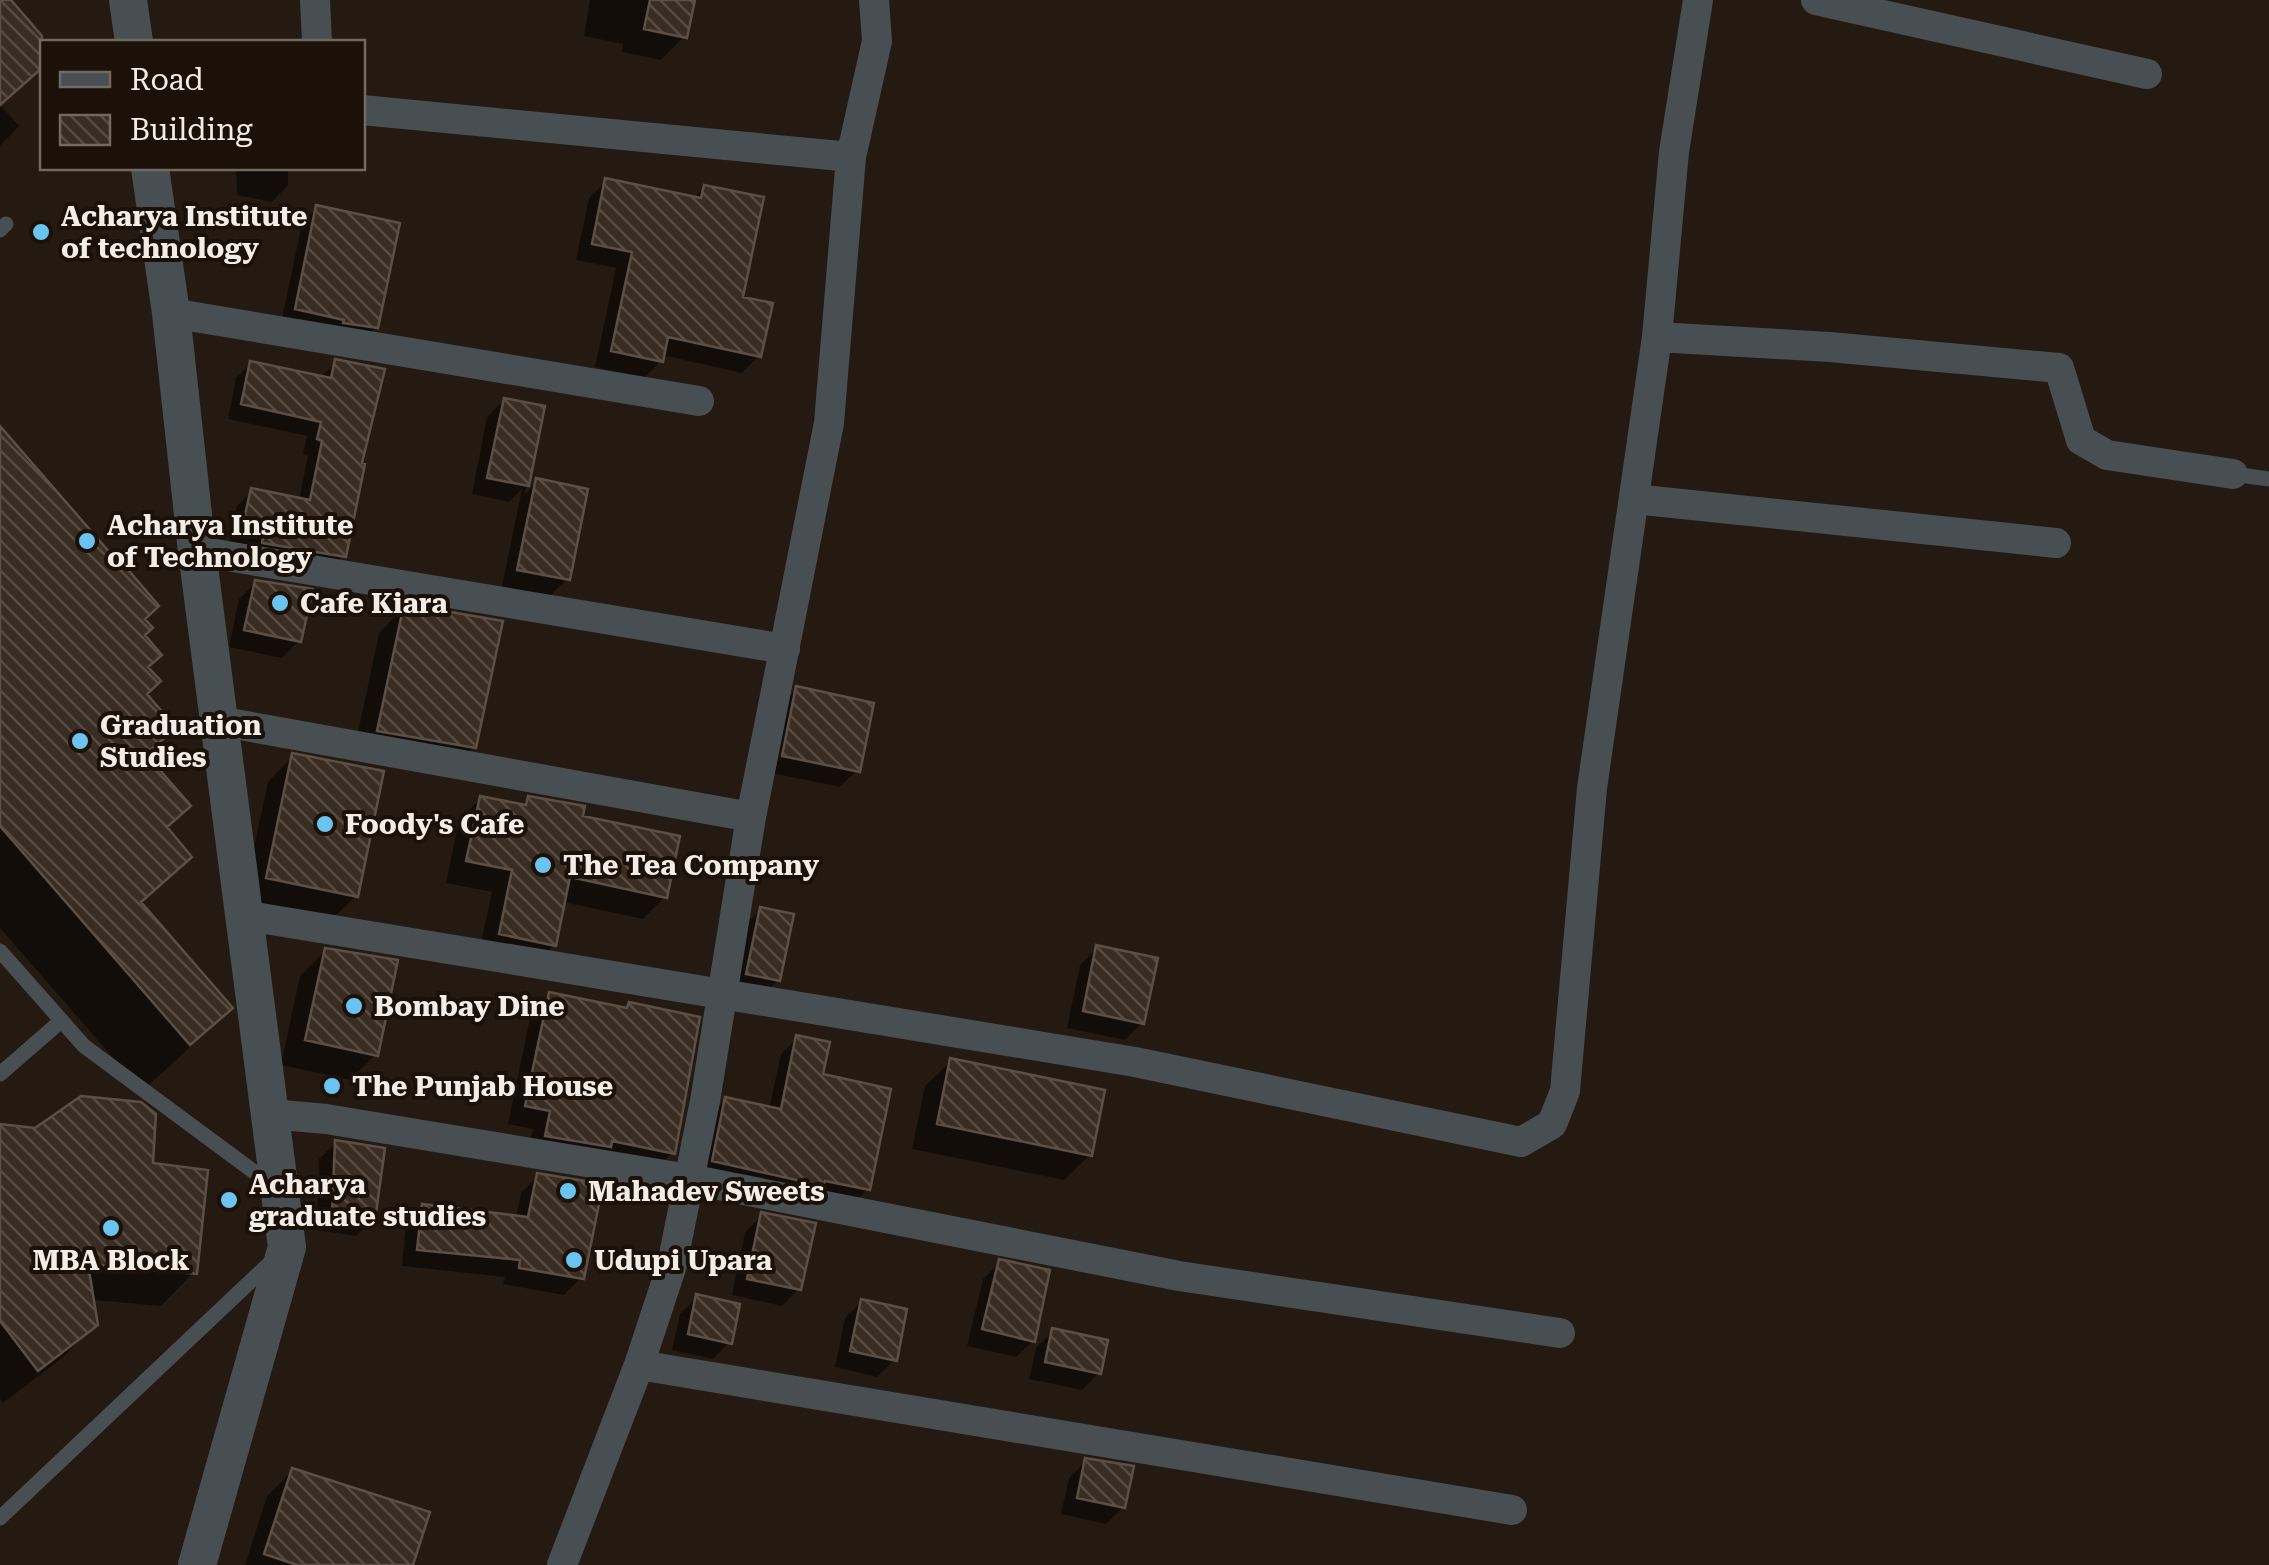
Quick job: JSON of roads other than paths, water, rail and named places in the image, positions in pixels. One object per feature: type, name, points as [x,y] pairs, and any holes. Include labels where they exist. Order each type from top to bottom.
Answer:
[{"type":"street","points":[[128,0],[134,40]]},
{"type":"street","points":[[315,0],[318,40]]},
{"type":"street","points":[[562,1565],[639,1364],[672,1265],[705,1101],[752,816],[829,423],[851,157],[877,41],[874,0]]},
{"type":"street","points":[[242,915],[1134,1062],[1521,1142],[1552,1124],[1565,1091],[1592,788],[1657,337],[1674,152],[1698,0]]},
{"type":"street","points":[[1816,0],[2147,74]]},
{"type":"street","points":[[365,110],[851,157]]},
{"type":"street","points":[[150,170],[287,1246],[197,1565]]},
{"type":"street","points":[[171,313],[699,401]]},
{"type":"street","points":[[1657,337],[1830,347],[2059,368],[2081,440],[2107,455],[2233,474]]},
{"type":"street","points":[[1634,500],[2056,543]]},
{"type":"street","points":[[197,552],[785,649]]},
{"type":"street","points":[[218,721],[752,816]]},
{"type":"street","points":[[271,1114],[326,1119],[689,1179],[1179,1276],[1560,1333]]},
{"type":"street","points":[[639,1364],[1512,1510]]},
{"type":"lane","points":[[2233,474],[2269,479]]},
{"type":"lane","points":[[0,951],[84,1046],[281,1191]]},
{"type":"lane","points":[[0,1074],[61,1022]]},
{"type":"lane","points":[[2,1512],[287,1246]]},
{"type":"place","name":"Acharya Institute of technology","points":[[41,232]]},
{"type":"place","name":"Acharya Institute of Technology","points":[[87,541]]},
{"type":"place","name":"Cafe Kiara","points":[[280,603]]},
{"type":"place","name":"Graduation Studies","points":[[80,741]]},
{"type":"place","name":"Foody's Cafe","points":[[325,824]]},
{"type":"place","name":"The Tea Company","points":[[543,865]]},
{"type":"place","name":"Bombay Dine","points":[[354,1006]]},
{"type":"place","name":"The Punjab House","points":[[332,1086]]},
{"type":"place","name":"Mahadev Sweets","points":[[568,1191]]},
{"type":"place","name":"Acharya graduate studies","points":[[229,1200]]},
{"type":"place","name":"MBA Block","points":[[111,1228]]},
{"type":"place","name":"Udupi Upara","points":[[574,1260]]}]
